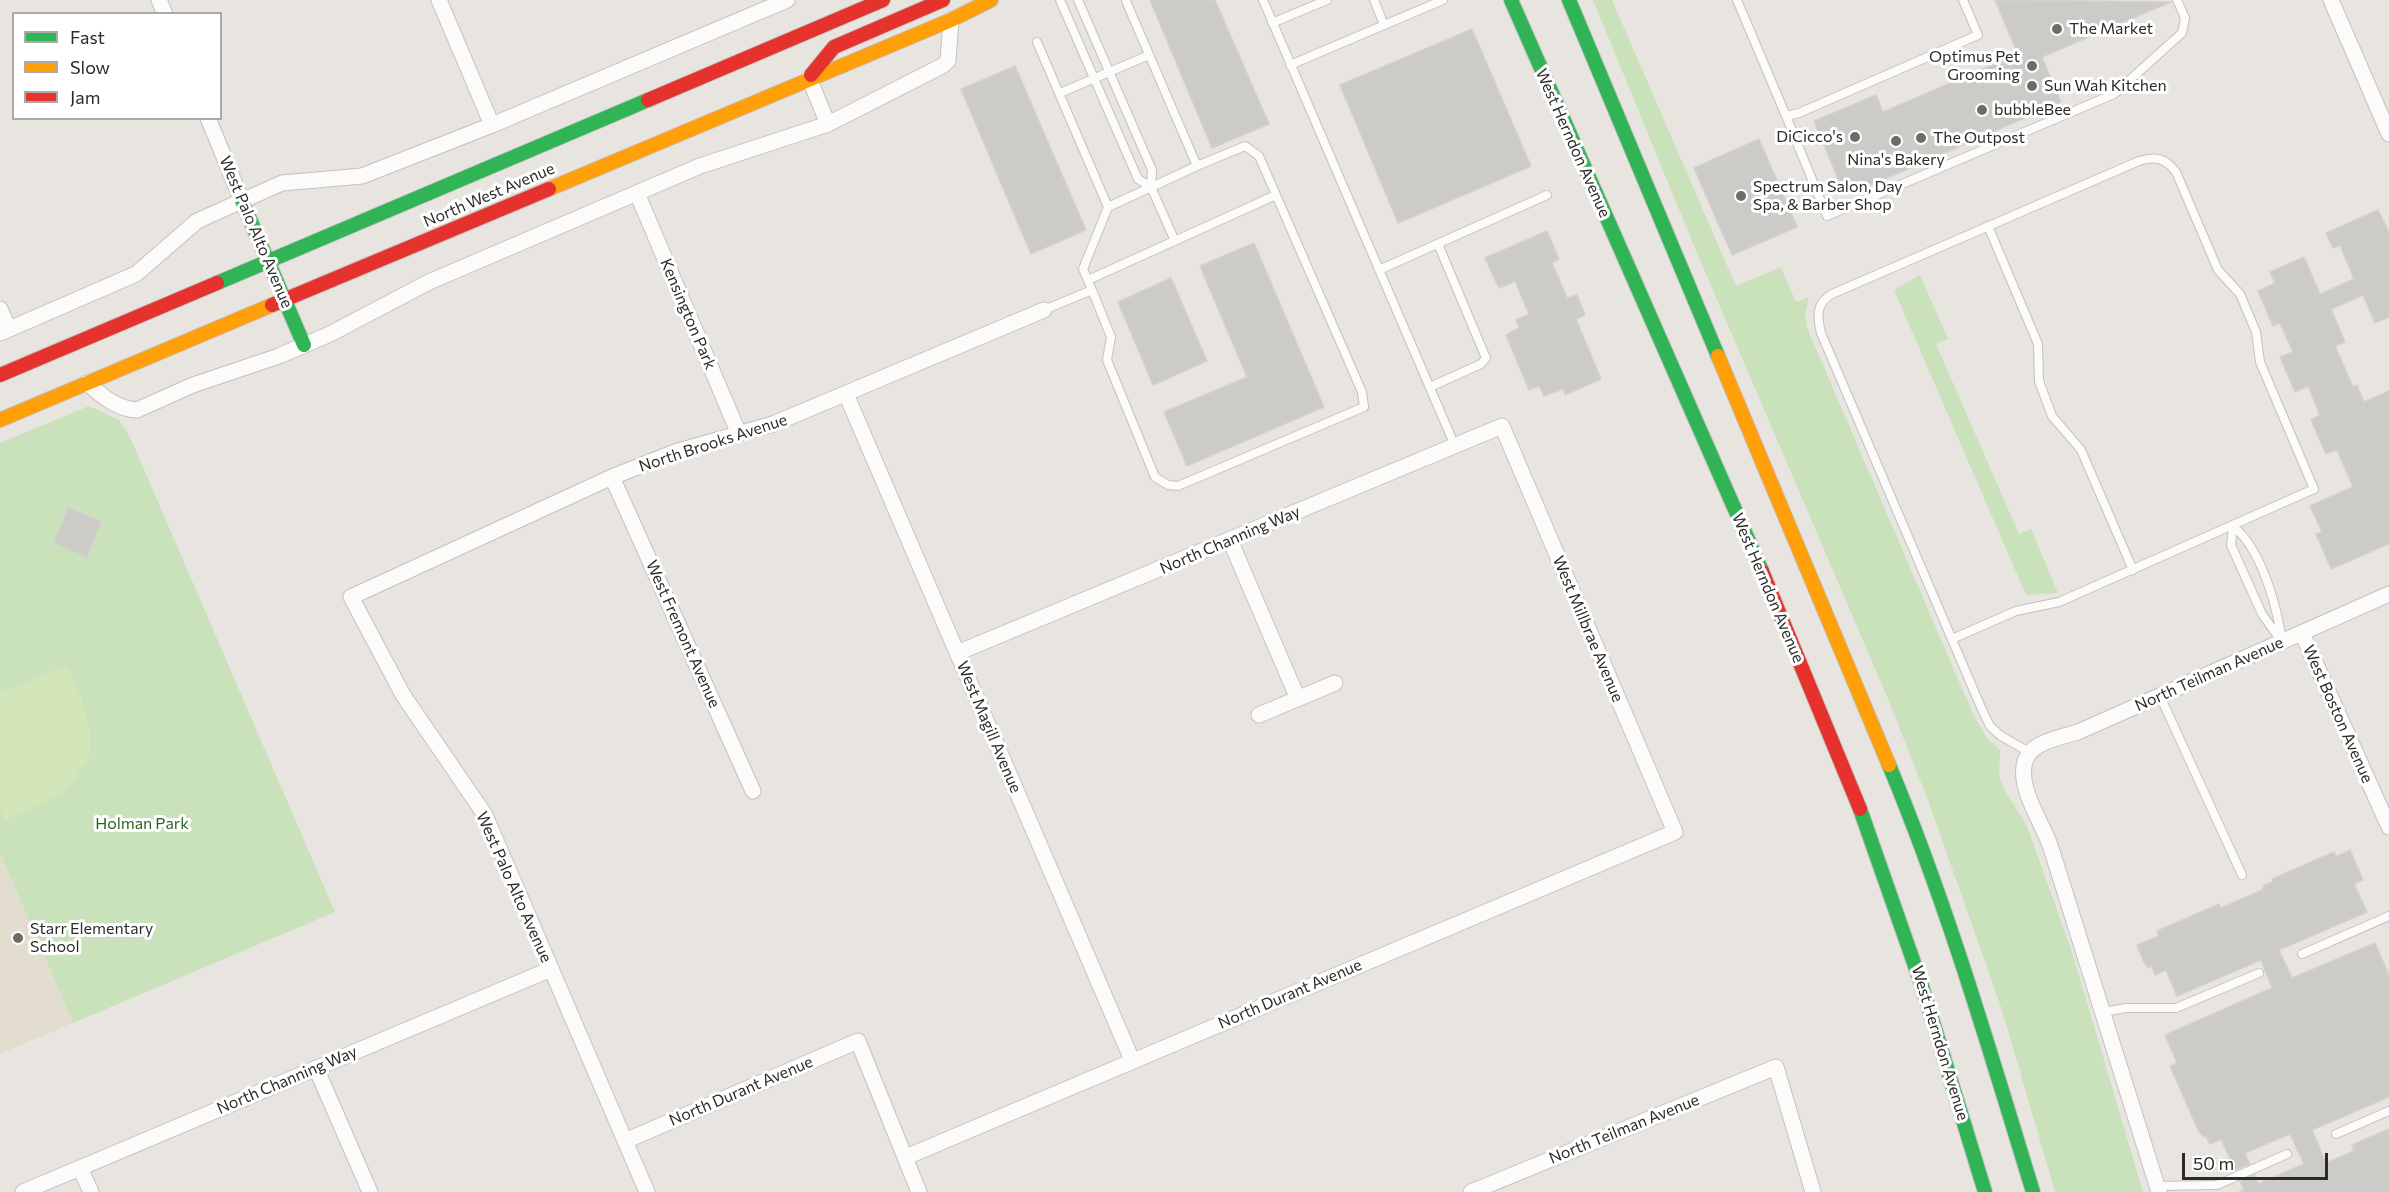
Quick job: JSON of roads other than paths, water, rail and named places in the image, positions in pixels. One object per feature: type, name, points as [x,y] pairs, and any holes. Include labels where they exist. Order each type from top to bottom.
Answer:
[{"type":"main road","name":"North West Avenue","points":[[0,375],[690,80],[883,0]]},
{"type":"main road","points":[[809,78],[834,47],[943,0]]},
{"type":"main road","name":"North West Avenue","points":[[0,420],[951,20],[991,0]]},
{"type":"main road","name":"West Herndon Avenue","points":[[1511,0],[1553,101],[1676,373],[1847,776],[1923,986],[1985,1192]]},
{"type":"main road","points":[[1569,0],[1911,817],[1965,970],[2033,1192]]},
{"type":"main road","name":"West Palo Alto Avenue","points":[[242,201],[304,345]]},
{"type":"street","points":[[439,0],[492,125]]},
{"type":"street","points":[[0,309],[4,331],[136,274],[197,221],[282,183],[363,176],[492,125],[787,0]]},
{"type":"street","points":[[2331,0],[2389,134]]},
{"type":"street","points":[[87,383],[105,399],[128,410],[137,410],[194,385],[304,345],[429,282],[700,166],[828,124],[948,61],[951,20]]},
{"type":"street","points":[[809,78],[828,124]]},
{"type":"street","name":"West Palo Alto Avenue","points":[[209,120],[242,201]]},
{"type":"street","name":"Kensington Park","points":[[637,194],[739,434]]},
{"type":"street","name":"North Brooks Avenue","points":[[351,597],[612,477],[675,452],[773,424],[1044,310]]},
{"type":"street","name":"West Magill Avenue","points":[[846,394],[1132,1060]]},
{"type":"street","name":"North Channing Way","points":[[957,653],[1502,426]]},
{"type":"street","name":"West Millbrae Avenue","points":[[1502,426],[1675,831]]},
{"type":"street","name":"West Fremont Avenue","points":[[612,477],[753,791]]},
{"type":"street","points":[[1230,540],[1298,699]]},
{"type":"street","name":"North Teilman Avenue","points":[[2029,752],[2039,745],[2078,732],[2389,594]]},
{"type":"street","name":"West Palo Alto Avenue","points":[[351,597],[403,695],[485,815],[647,1192]]},
{"type":"street","name":"West Boston Avenue","points":[[2302,633],[2388,823]]},
{"type":"street","points":[[1258,715],[1335,683]]},
{"type":"street","points":[[2029,752],[2024,765],[2024,783],[2049,842],[2158,1189]]},
{"type":"street","name":"North Durant Avenue","points":[[625,1141],[858,1041],[906,1157],[1675,831]]},
{"type":"street","name":"North Channing Way","points":[[23,1192],[551,969]]},
{"type":"street","name":"North Teilman Avenue","points":[[1471,1192],[1489,1188],[1776,1067],[1813,1192]]},
{"type":"street","points":[[316,1068],[369,1192]]},
{"type":"street","points":[[906,1157],[919,1192]]},
{"type":"street","points":[[80,1168],[91,1192]]},
{"type":"lane","points":[[1060,0],[1138,179],[1151,187]]},
{"type":"lane","points":[[1078,0],[1152,170],[1151,187],[1176,241]]},
{"type":"lane","points":[[1263,0],[1455,446]]},
{"type":"lane","points":[[1272,23],[1327,0]]},
{"type":"lane","points":[[1374,0],[1384,25]]},
{"type":"lane","points":[[1290,65],[1443,0]]},
{"type":"lane","points":[[1737,0],[1827,216],[2114,94],[2182,33],[2185,18],[2177,0]]},
{"type":"lane","points":[[1786,116],[1799,113],[1978,35],[1963,0]]},
{"type":"lane","points":[[1126,1],[1197,166]]},
{"type":"lane","points":[[1037,42],[1108,207]]},
{"type":"lane","points":[[1060,93],[1149,55]]},
{"type":"lane","points":[[1245,146],[1259,156],[1362,392],[1364,407],[1178,486],[1168,486],[1155,477],[1107,360],[1112,337],[1083,269],[1108,207],[1197,166],[1245,146]]},
{"type":"lane","points":[[1952,639],[2016,611],[2059,602],[2314,489],[2260,362],[2256,332],[2240,294],[2218,270],[2176,172],[2169,162],[2160,158],[2139,161],[1832,294],[1823,299],[1817,317],[1821,333],[1952,639],[1990,726],[2029,752]]},
{"type":"lane","points":[[1088,280],[1276,195]]},
{"type":"lane","points":[[1379,270],[1547,195]]},
{"type":"lane","points":[[1988,226],[2038,344],[2039,381],[2052,416],[2081,450],[2133,570]]},
{"type":"lane","points":[[1430,387],[1481,364],[1486,358],[1438,244]]},
{"type":"lane","points":[[1044,310],[1092,290]]},
{"type":"lane","points":[[2233,526],[2246,537],[2277,608],[2282,642]]},
{"type":"lane","points":[[2233,526],[2231,545],[2262,614],[2282,642]]},
{"type":"lane","points":[[2160,696],[2242,875]]},
{"type":"lane","points":[[2302,954],[2389,916]]},
{"type":"lane","points":[[2103,1012],[2126,1008],[2176,1008],[2259,973]]},
{"type":"lane","points":[[2336,1134],[2389,1111]]},
{"type":"lane","points":[[2158,1189],[2217,1185],[2287,1154]]},
{"type":"place","name":"The Market","points":[[2057,29]]},
{"type":"place","name":"Optimus Pet Grooming","points":[[2032,66]]},
{"type":"place","name":"Sun Wah Kitchen","points":[[2032,86]]},
{"type":"place","name":"bubbleBee","points":[[1982,110]]},
{"type":"place","name":"DiCicco's","points":[[1855,137]]},
{"type":"place","name":"The Outpost","points":[[1921,138]]},
{"type":"place","name":"Nina's Bakery","points":[[1896,141]]},
{"type":"place","name":"Spectrum Salon, Day Spa, & Barber Shop","points":[[1741,196]]},
{"type":"place","name":"Starr Elementary School","points":[[18,938]]},
{"type":"park label","name":"Holman Park","points":[[142,824]]}]
